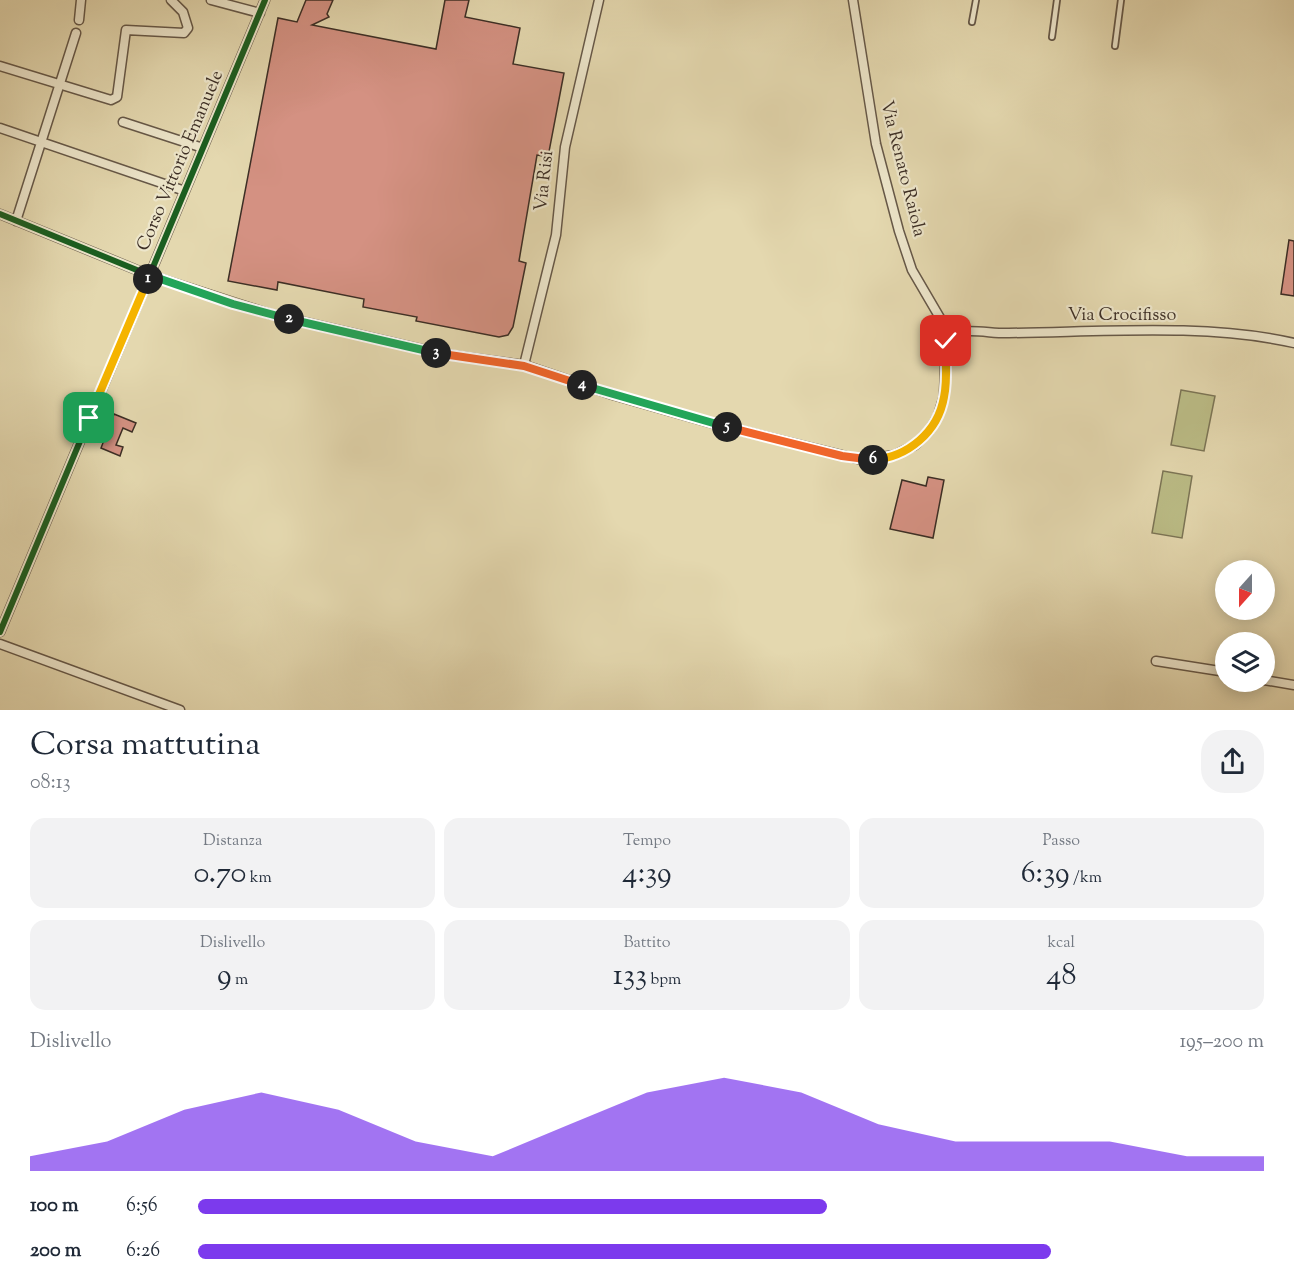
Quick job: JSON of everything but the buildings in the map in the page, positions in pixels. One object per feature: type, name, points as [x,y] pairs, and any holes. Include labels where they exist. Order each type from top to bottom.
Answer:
[{"type":"street","points":[[79,20],[81,0]]},
{"type":"street","points":[[0,66],[111,100],[117,97],[126,30],[184,33],[188,28],[183,12],[171,0]]},
{"type":"street","points":[[211,0],[260,13]]},
{"type":"street","name":"Corso Vittorio Emanuele","points":[[0,632],[265,0]]},
{"type":"street","name":"Via Risi","points":[[524,366],[556,234],[565,147],[599,0]]},
{"type":"street","name":"Via Renato Raiola","points":[[854,0],[876,144],[899,231],[912,270],[950,335]]},
{"type":"street","points":[[16,221],[76,33]]},
{"type":"street","points":[[123,122],[203,148]]},
{"type":"street","points":[[0,128],[185,190]]},
{"type":"street","points":[[0,214],[149,275],[270,314],[443,354],[524,366],[612,395],[718,425],[842,456],[876,460],[895,455],[915,445],[938,416],[945,396],[946,341],[950,335]]},
{"type":"street","name":"Via Crocifisso","points":[[950,335],[956,332],[993,334],[1162,331],[1269,337],[1294,343]]},
{"type":"street","points":[[0,644],[180,710]]},
{"type":"street","points":[[1156,661],[1215,670]]},
{"type":"street","points":[[1275,682],[1294,685]]},
{"type":"lane","points":[[972,22],[976,0]]},
{"type":"lane","points":[[1052,37],[1058,0]]},
{"type":"lane","points":[[1115,46],[1121,0]]},
{"type":"green space","points":[[1181,390],[1215,396],[1204,451],[1171,445]]},
{"type":"green space","points":[[1163,471],[1192,476],[1182,538],[1152,533]]},
{"type":"cycle path","points":[[0,632],[265,0]]},
{"type":"cycle path","points":[[0,214],[149,275],[270,314],[443,354],[524,365],[613,395],[718,425],[862,460],[895,455],[915,445],[929,431],[938,416],[944,396],[946,341],[950,335]]},
{"type":"route","points":[[89,418],[149,275],[233,304],[270,314],[394,344],[524,366],[612,395],[718,425],[862,460],[876,460],[895,455],[915,445],[929,431],[938,416],[945,396],[946,341]]}]
